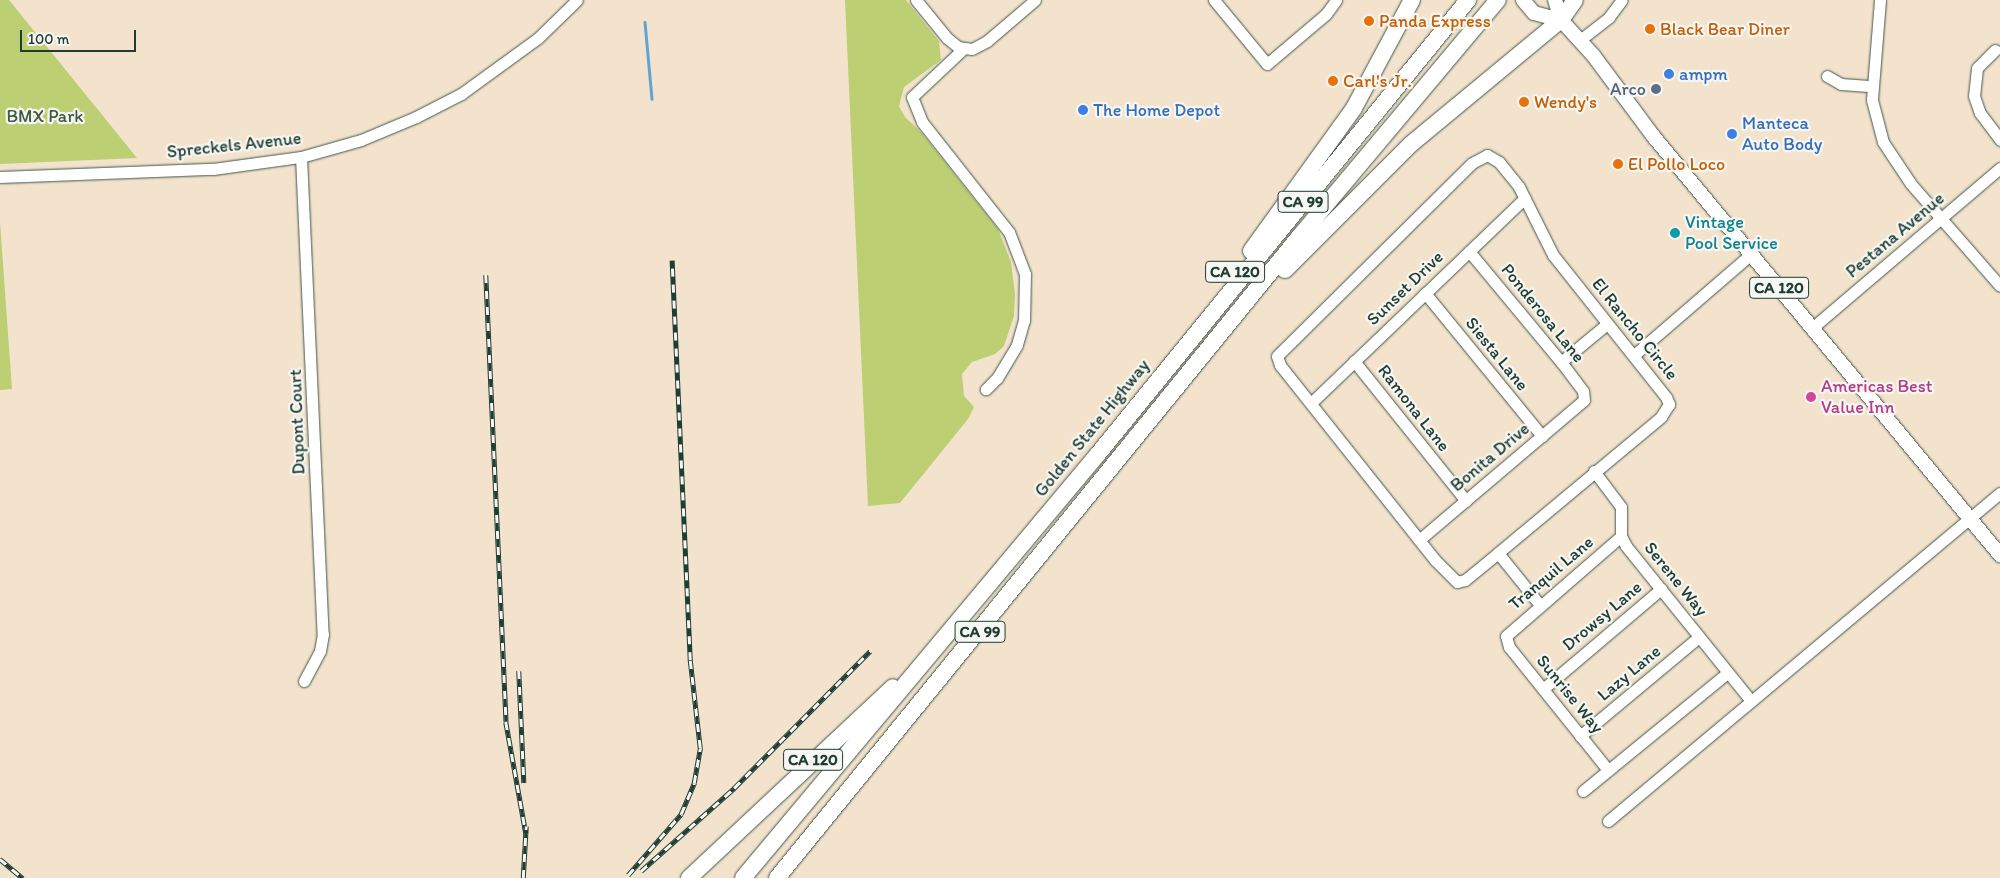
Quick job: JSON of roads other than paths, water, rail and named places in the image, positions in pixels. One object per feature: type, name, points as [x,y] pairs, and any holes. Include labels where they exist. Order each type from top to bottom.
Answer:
[{"type":"highway","name":"CA 120","points":[[1138,404],[1354,108],[1412,0]]},
{"type":"highway","name":"Golden State Highway","points":[[743,878],[939,646],[1468,0]]},
{"type":"highway","points":[[1560,20],[1575,0]]},
{"type":"highway","name":"CA 99","points":[[777,878],[1213,342],[1494,5]]},
{"type":"highway","name":"CA 120","points":[[1213,342],[1411,144],[1560,20]]},
{"type":"highway","name":"CA 120","points":[[689,878],[939,646]]},
{"type":"main road","points":[[1523,0],[1534,13],[1560,20],[1555,0]]},
{"type":"main road","name":"CA 120","points":[[1560,20],[1580,40],[1658,142],[2000,555]]},
{"type":"street","name":"Spreckels Avenue","points":[[0,178],[212,169],[301,157],[379,134],[461,94],[538,38],[577,0]]},
{"type":"street","points":[[916,0],[947,38],[963,49],[972,49],[987,41],[1035,0]]},
{"type":"street","points":[[1214,0],[1267,64],[1326,14],[1336,0]]},
{"type":"street","points":[[1580,40],[1609,17],[1622,0]]},
{"type":"street","points":[[1880,0],[1872,86],[1876,123],[1883,142],[1911,184],[2000,286]]},
{"type":"street","points":[[963,49],[915,91],[912,103],[929,131],[1002,220],[1016,246],[1024,274],[1024,320],[1017,345],[998,378],[986,388]]},
{"type":"street","points":[[1995,50],[1977,68],[1974,96],[1980,113],[2000,140]]},
{"type":"street","points":[[1827,76],[1841,84],[1872,86]]},
{"type":"street","name":"El Rancho Circle","points":[[1487,155],[1493,157],[1525,198],[1553,255],[1666,397],[1668,409],[1498,553],[1465,580],[1457,582],[1451,578],[1419,540],[1280,365],[1276,356],[1279,350],[1472,163],[1487,155]]},
{"type":"street","name":"Dupont Court","points":[[301,157],[323,634],[313,667],[304,681]]},
{"type":"street","name":"Pestana Avenue","points":[[1812,328],[2000,168]]},
{"type":"street","name":"Sunset Drive","points":[[1310,403],[1525,198]]},
{"type":"street","name":"Ponderosa Lane","points":[[1468,251],[1561,362],[1583,391],[1584,400]]},
{"type":"street","points":[[1634,355],[1751,254]]},
{"type":"street","name":"Siesta Lane","points":[[1425,293],[1542,436]]},
{"type":"street","points":[[1561,362],[1608,324]]},
{"type":"street","name":"Ramona Lane","points":[[1354,361],[1466,501]]},
{"type":"street","name":"Bonita Drive","points":[[1419,540],[1584,400]]},
{"type":"street","name":"Serene Way","points":[[1594,471],[1621,507],[1621,536],[1727,673],[1751,701]]},
{"type":"street","points":[[1608,821],[2000,493]]},
{"type":"street","name":"Tranquil Lane","points":[[1506,639],[1509,632],[1621,536]]},
{"type":"street","points":[[1498,553],[1540,605]]},
{"type":"street","name":"Drowsy Lane","points":[[1543,689],[1661,589]]},
{"type":"street","name":"Lazy Lane","points":[[1580,736],[1699,637]]},
{"type":"street","name":"Sunrise Way","points":[[1506,639],[1543,689],[1608,770]]},
{"type":"street","points":[[1583,791],[1727,673]]},
{"type":"waterway","points":[[645,22],[652,99]]},
{"type":"railway","points":[[628,875],[681,814],[694,783],[700,748],[690,660],[672,260]]},
{"type":"railway","points":[[486,275],[506,722],[526,833]]},
{"type":"railway","points":[[641,871],[734,788],[870,651]]},
{"type":"railway","points":[[519,671],[524,783]]},
{"type":"railway","points":[[523,878],[526,826]]},
{"type":"railway","points":[[0,859],[23,878]]},
{"type":"place","name":"Panda Express","points":[[1369,21]]},
{"type":"place","name":"Black Bear Diner","points":[[1650,29]]},
{"type":"place","name":"ampm","points":[[1669,74]]},
{"type":"place","name":"Carl's Jr.","points":[[1333,81]]},
{"type":"place","name":"Arco","points":[[1656,89]]},
{"type":"place","name":"Wendy's","points":[[1524,102]]},
{"type":"place","name":"The Home Depot","points":[[1083,110]]},
{"type":"place","name":"Manteca Auto Body","points":[[1732,134]]},
{"type":"place","name":"El Pollo Loco","points":[[1618,164]]},
{"type":"place","name":"Vintage Pool Service","points":[[1675,233]]},
{"type":"place","name":"Americas Best Value Inn","points":[[1811,397]]},
{"type":"park label","name":"BMX Park","points":[[45,116]]}]
